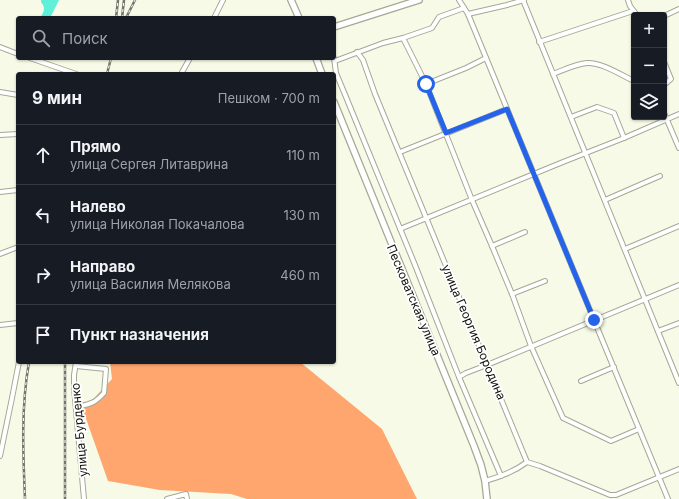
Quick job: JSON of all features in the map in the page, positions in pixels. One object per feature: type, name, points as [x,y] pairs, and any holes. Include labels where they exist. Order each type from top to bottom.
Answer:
[{"type":"main road","points":[[291,0],[298,16]]},
{"type":"main road","points":[[336,26],[419,0]]},
{"type":"main road","points":[[317,60],[321,72]]},
{"type":"main road","name":"Песковатская улица","points":[[336,107],[481,465],[487,499]]},
{"type":"street","points":[[215,16],[223,0]]},
{"type":"street","points":[[459,0],[468,14],[668,499]]},
{"type":"street","points":[[468,14],[507,6],[523,0],[678,379]]},
{"type":"street","points":[[539,42],[633,11],[628,0]]},
{"type":"street","points":[[336,58],[432,28],[439,17],[464,8]]},
{"type":"street","points":[[667,15],[679,9]]},
{"type":"street","points":[[403,38],[426,84],[472,200],[512,294],[531,346],[563,418],[611,441],[639,429]]},
{"type":"street","points":[[0,47],[16,53]]},
{"type":"street","name":"улица Георгия Бородина","points":[[357,52],[363,60],[375,94],[527,462]]},
{"type":"street","points":[[426,84],[466,68],[486,58]]},
{"type":"street","points":[[36,60],[70,72]]},
{"type":"street","points":[[182,72],[189,60]]},
{"type":"street","points":[[334,60],[336,72]]},
{"type":"street","points":[[553,74],[587,63],[596,64],[607,68],[631,80]]},
{"type":"street","points":[[667,69],[671,79],[667,82]]},
{"type":"street","points":[[336,73],[459,377],[501,476]]},
{"type":"street","points":[[0,92],[16,95]]},
{"type":"street","points":[[571,116],[597,107],[614,113],[624,138]]},
{"type":"street","points":[[400,152],[507,109]]},
{"type":"street","points":[[667,119],[679,114]]},
{"type":"street","points":[[400,229],[624,138],[664,120]]},
{"type":"street","points":[[666,120],[679,148]]},
{"type":"street","points":[[0,135],[16,134]]},
{"type":"street","points":[[605,200],[660,176]]},
{"type":"street","points":[[0,192],[16,190]]},
{"type":"street","points":[[625,249],[679,226]]},
{"type":"street","points":[[492,246],[525,232]]},
{"type":"street","points":[[0,254],[16,248]]},
{"type":"street","points":[[512,294],[545,281]]},
{"type":"street","points":[[459,377],[679,284]]},
{"type":"street","points":[[0,325],[16,323]]},
{"type":"street","points":[[658,331],[679,323]]},
{"type":"street","points":[[0,456],[2,434],[18,364]]},
{"type":"street","points":[[76,364],[106,369],[104,393],[97,401],[88,405],[76,407]]},
{"type":"street","name":"улица Бурденко","points":[[76,364],[74,388],[84,499]]},
{"type":"street","points":[[581,381],[614,367]]},
{"type":"street","points":[[485,481],[501,476],[527,462],[610,495],[616,495],[679,469]]},
{"type":"street","points":[[167,499],[186,494],[187,499]]},
{"type":"shaded area","points":[[110,364],[302,364],[382,429],[417,499],[247,499],[231,494],[160,490],[108,481],[83,410],[112,379]]},
{"type":"water","points":[[41,0],[59,0],[51,16],[42,16],[44,6]]},
{"type":"railway","points":[[116,16],[118,0]]},
{"type":"railway","points":[[122,16],[124,0]]},
{"type":"railway","points":[[127,16],[135,0]]},
{"type":"railway","points":[[108,72],[110,60]]},
{"type":"railway","points":[[25,499],[23,447],[26,379],[29,364]]},
{"type":"railway","points":[[65,364],[65,499]]},
{"type":"route","points":[[426,84],[446,133],[507,109],[594,320]]}]
